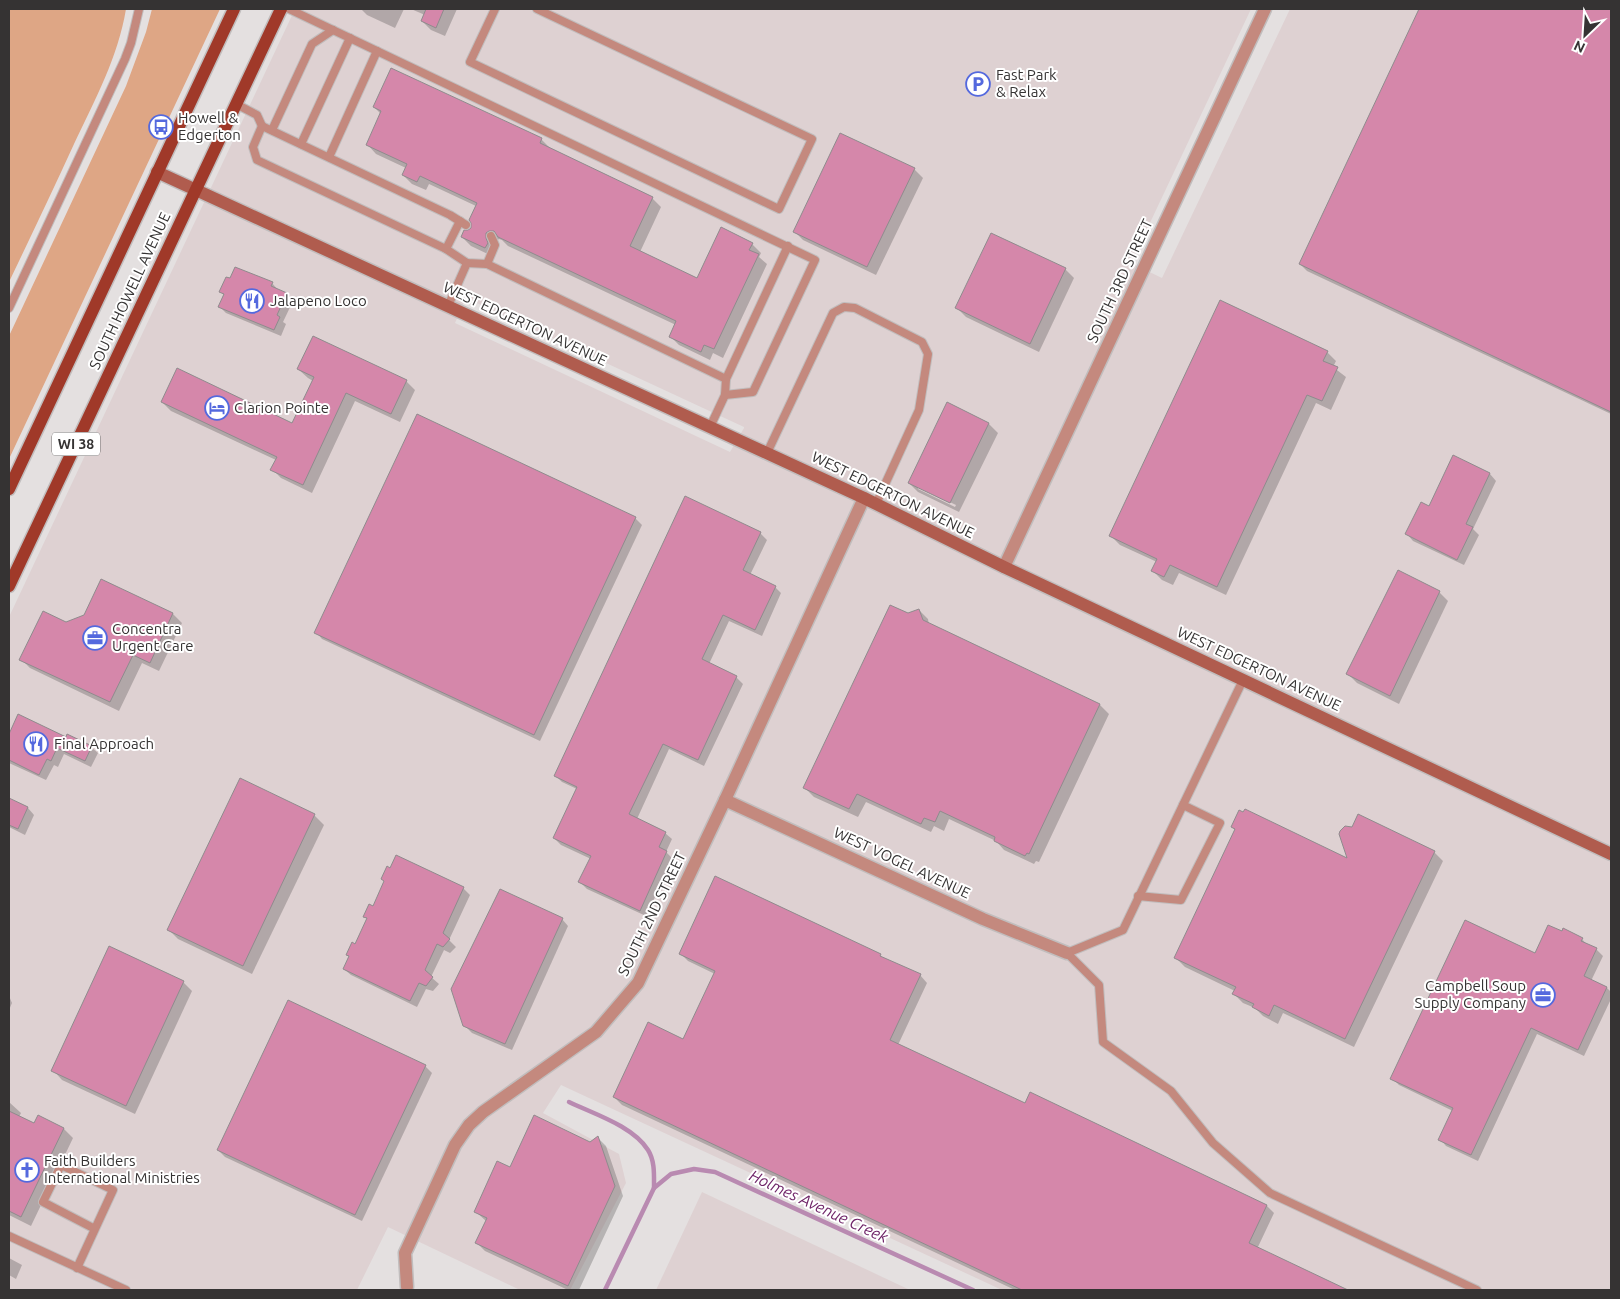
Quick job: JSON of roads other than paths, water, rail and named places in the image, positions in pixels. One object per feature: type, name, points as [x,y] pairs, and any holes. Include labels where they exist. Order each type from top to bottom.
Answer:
[{"type":"main road","name":"SOUTH HOWELL AVENUE","points":[[9,489],[234,9]]},
{"type":"main road","name":"SOUTH HOWELL AVENUE","points":[[9,586],[281,9]]},
{"type":"street","name":"SOUTH 3RD STREET","points":[[1004,567],[1265,9]]},
{"type":"street","name":"WEST EDGERTON AVENUE","points":[[157,172],[864,498],[1004,567],[1611,854]]},
{"type":"street","name":"SOUTH 2ND STREET","points":[[407,1287],[405,1253],[455,1145],[469,1124],[482,1112],[596,1032],[638,983],[725,800],[864,498]]},
{"type":"street","name":"WEST VOGEL AVENUE","points":[[725,800],[982,918],[1067,952]]},
{"type":"lane","points":[[9,308],[125,60],[139,9]]},
{"type":"lane","points":[[289,9],[815,260],[753,392],[725,396]]},
{"type":"lane","points":[[494,9],[470,62],[779,209],[812,139],[537,9]]},
{"type":"lane","points":[[272,130],[312,44],[333,30]]},
{"type":"lane","points":[[301,144],[350,38]]},
{"type":"lane","points":[[329,157],[377,51]]},
{"type":"lane","points":[[236,104],[257,115],[262,126],[463,223],[446,249]]},
{"type":"lane","points":[[262,126],[253,147],[257,160],[446,249],[467,263],[486,264],[726,379]]},
{"type":"lane","points":[[486,264],[495,246],[491,236]]},
{"type":"lane","points":[[710,427],[725,396],[726,379],[788,246]]},
{"type":"lane","points":[[448,306],[467,263]]},
{"type":"lane","points":[[767,454],[833,313],[844,307],[855,308],[922,342],[928,354],[919,410],[876,504]]},
{"type":"lane","points":[[1243,680],[1123,930],[1067,952],[1099,985],[1103,1042],[1171,1091],[1213,1143],[1270,1193],[1477,1290]]},
{"type":"lane","points":[[1138,896],[1181,900],[1220,823],[1183,805]]},
{"type":"lane","points":[[77,1268],[95,1229],[113,1190],[61,1165],[43,1202],[95,1229]]},
{"type":"lane","points":[[9,1236],[126,1290]]},
{"type":"waterway","name":"Holmes Avenue Creek","points":[[569,1102],[623,1127],[641,1142],[648,1150],[652,1159],[654,1188]]},
{"type":"waterway","name":"Holmes Avenue Creek","points":[[605,1290],[654,1188],[671,1174],[694,1169],[715,1172],[973,1290]]},
{"type":"place","name":"Fast Park & Relax","points":[[978,84]]},
{"type":"place","name":"Howell & Edgerton","points":[[161,127]]},
{"type":"place","name":"Jalapeno Loco","points":[[252,301]]},
{"type":"place","name":"Clarion Pointe","points":[[217,408]]},
{"type":"place","name":"Concentra Urgent Care","points":[[95,638]]},
{"type":"place","name":"Final Approach","points":[[36,744]]},
{"type":"place","name":"Campbell Soup Supply Company","points":[[1543,995]]},
{"type":"place","name":"Faith Builders International Ministries","points":[[27,1170]]}]
